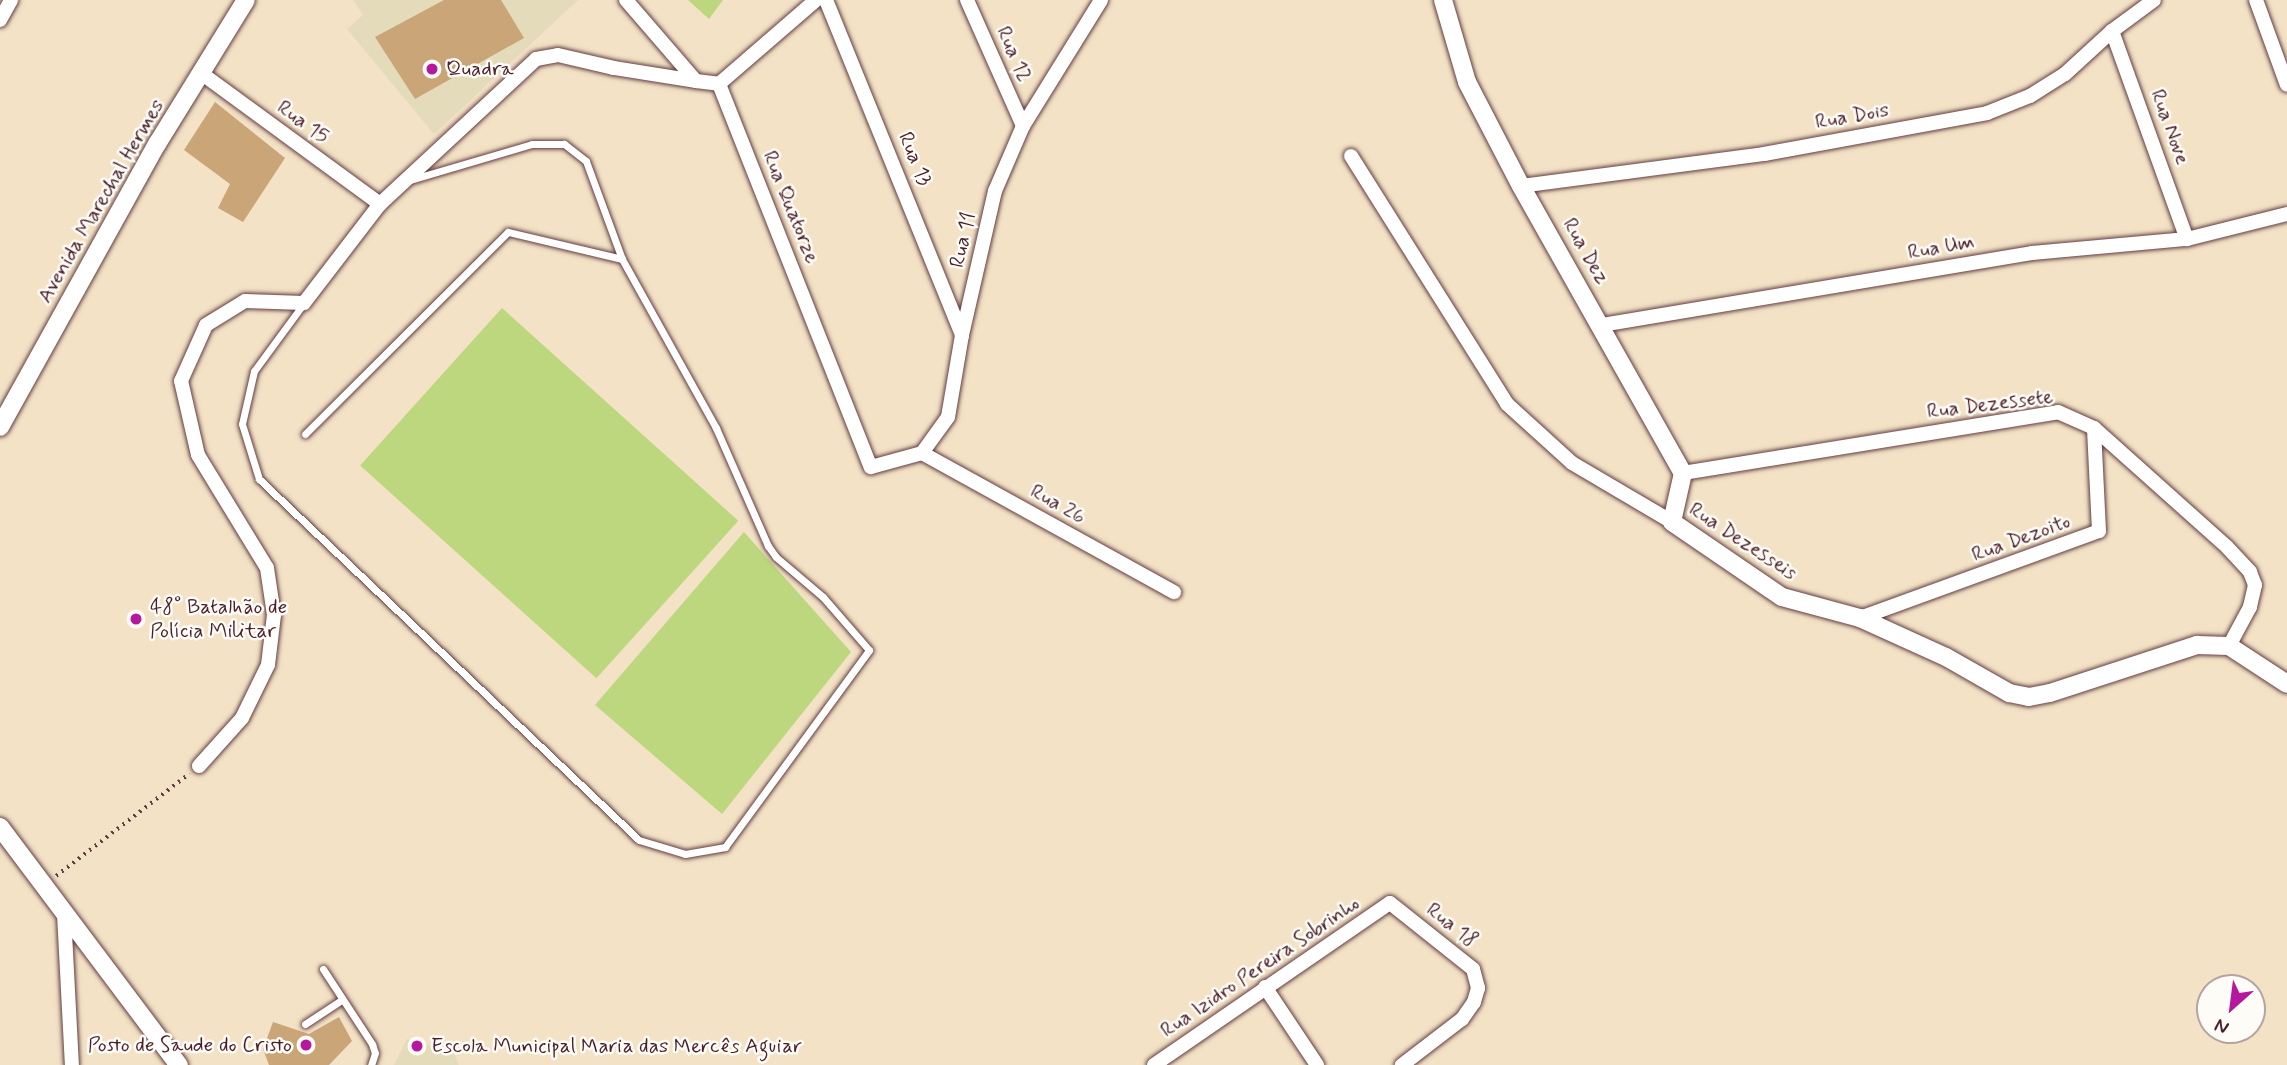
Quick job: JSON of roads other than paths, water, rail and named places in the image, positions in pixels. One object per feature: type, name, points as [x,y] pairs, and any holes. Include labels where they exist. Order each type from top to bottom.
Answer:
[{"type":"street","points":[[0,20],[11,0]]},
{"type":"street","name":"Avenida Marechal Hermes","points":[[0,427],[157,144],[246,0]]},
{"type":"street","points":[[626,0],[696,81]]},
{"type":"street","points":[[199,766],[242,718],[268,665],[274,615],[267,568],[198,456],[181,381],[206,325],[245,301],[304,303],[380,204],[537,59],[558,55],[614,68],[719,84],[816,0]]},
{"type":"street","name":"Rua 13","points":[[826,0],[962,335]]},
{"type":"street","name":"Rua 12","points":[[967,0],[1023,126]]},
{"type":"street","name":"Rua 11","points":[[922,453],[948,417],[962,335],[995,191],[1023,126],[1101,0]]},
{"type":"street","name":"Rua Dez","points":[[1443,0],[1467,82],[1521,186],[1602,325],[1683,473]]},
{"type":"street","name":"Rua Dois","points":[[1521,186],[1764,154],[1987,113],[2030,96],[2065,74],[2112,31],[2154,0]]},
{"type":"street","points":[[2256,0],[2287,85]]},
{"type":"street","name":"Rua Nove","points":[[2112,31],[2186,239]]},
{"type":"street","name":"Rua 15","points":[[201,73],[380,204]]},
{"type":"street","name":"Rua Quatorze","points":[[719,84],[872,467],[922,453]]},
{"type":"street","name":"Rua Dezesseis","points":[[1351,156],[1507,404],[1572,463],[1672,523],[1782,597],[1860,618],[1946,657],[2009,693],[2029,697],[2050,693],[2197,645],[2229,646]]},
{"type":"street","name":"Rua Um","points":[[1602,325],[2032,253],[2186,239],[2287,214]]},
{"type":"street","name":"Rua Dezessete","points":[[1683,473],[2058,412],[2094,428],[2227,547],[2250,572],[2255,585],[2250,607],[2229,646]]},
{"type":"street","name":"Rua Dezoito","points":[[1860,618],[2099,531],[2101,523],[2094,428]]},
{"type":"street","name":"Rua 26","points":[[922,453],[1174,592]]},
{"type":"street","points":[[1672,523],[1683,473]]},
{"type":"street","points":[[2229,646],[2287,684]]},
{"type":"street","points":[[0,827],[179,1065]]},
{"type":"street","name":"Rua Izidro Pereira Sobrinho","points":[[1154,1065],[1390,903]]},
{"type":"street","name":"Rua 18","points":[[1390,903],[1473,969],[1478,988],[1474,1002],[1462,1019],[1402,1065]]},
{"type":"street","points":[[64,914],[72,1065]]},
{"type":"street","points":[[1265,987],[1317,1065]]},
{"type":"lane","points":[[304,303],[254,372],[242,424],[259,479],[639,840],[685,854],[725,847],[869,650],[823,597],[776,558],[768,545],[716,428],[622,259],[586,161],[564,144],[532,144],[406,181]]},
{"type":"lane","points":[[305,434],[508,232],[622,259]]},
{"type":"lane","points":[[323,969],[372,1044],[375,1053],[371,1065]]},
{"type":"lane","points":[[304,1024],[343,999]]},
{"type":"place","name":"Quadra","points":[[432,69]]},
{"type":"place","name":"48° Batalhão de Polícia Militar","points":[[136,619]]},
{"type":"place","name":"Posto de Saude do Cristo","points":[[306,1045]]},
{"type":"place","name":"Escola Municipal Maria das Mercês Aguiar","points":[[417,1046]]}]
